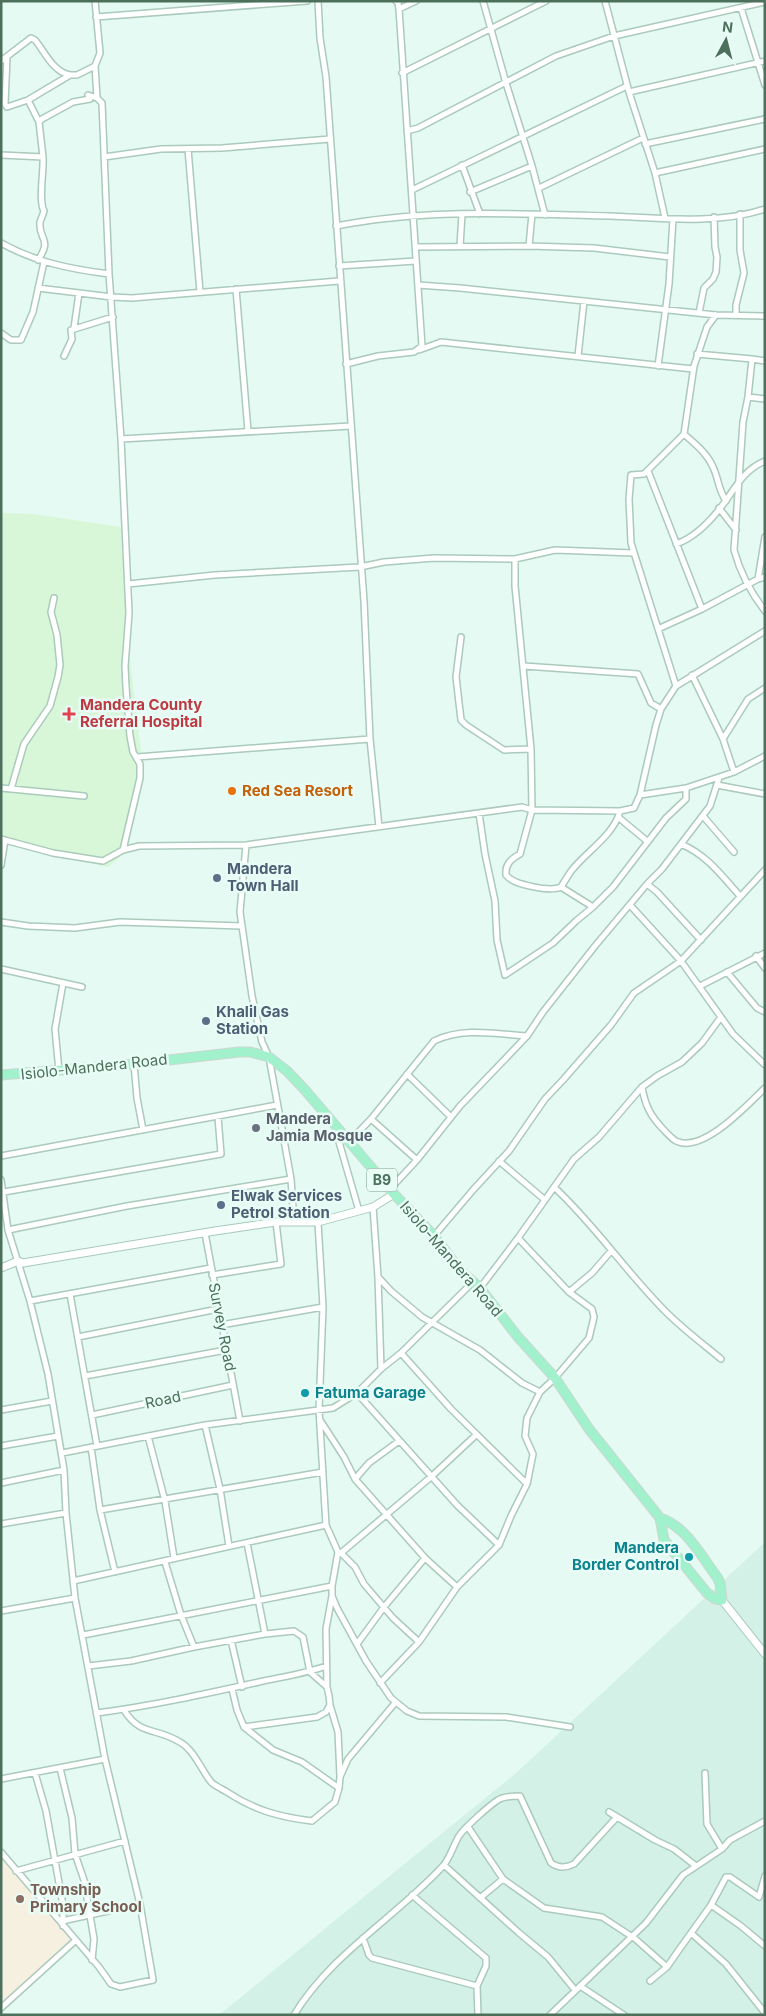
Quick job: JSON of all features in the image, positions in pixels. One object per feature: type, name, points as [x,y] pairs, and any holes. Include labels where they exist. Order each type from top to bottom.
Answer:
[{"type":"highway","name":"Isiolo-Mandera Road","points":[[1,1075],[134,1064],[239,1052],[250,1052],[269,1057],[287,1071],[348,1142],[434,1236],[460,1270],[476,1285],[518,1337],[555,1378],[589,1429],[660,1518]]},
{"type":"highway","name":"B9","points":[[660,1518],[676,1525],[686,1536],[720,1583],[722,1600],[715,1599],[706,1593],[664,1540],[660,1518]]},
{"type":"main road","points":[[1,1268],[18,1261],[23,1263],[276,1222],[318,1222],[374,1207],[392,1191]]},
{"type":"main road","points":[[722,1600],[765,1654]]},
{"type":"street","points":[[95,1],[100,53],[95,66],[97,98]]},
{"type":"street","points":[[96,17],[307,1]]},
{"type":"street","points":[[318,1],[351,426],[370,739],[379,828]]},
{"type":"street","points":[[396,1],[399,9],[422,346],[414,352]]},
{"type":"street","points":[[399,9],[416,1]]},
{"type":"street","points":[[482,1],[539,188],[545,215]]},
{"type":"street","points":[[402,73],[546,1]]},
{"type":"street","points":[[604,1],[627,86],[655,173],[666,218]]},
{"type":"street","points":[[407,131],[418,128],[556,56],[614,36],[765,2]]},
{"type":"street","points":[[741,8],[765,86]]},
{"type":"street","points":[[1,61],[31,38],[62,74],[78,75],[95,66]]},
{"type":"street","points":[[7,57],[5,104],[8,107],[28,100],[70,75]]},
{"type":"street","points":[[629,92],[765,60]]},
{"type":"street","points":[[412,190],[627,86]]},
{"type":"street","points":[[39,122],[74,102],[90,99],[88,95],[97,98],[102,103],[104,186],[121,439],[128,584],[129,613],[126,687],[130,736],[133,752],[137,757],[140,778],[123,850]]},
{"type":"street","points":[[28,100],[39,122],[44,169],[40,204],[44,211],[40,226],[45,250],[38,260]]},
{"type":"street","points":[[645,144],[765,119]]},
{"type":"street","points":[[539,188],[643,138]]},
{"type":"street","points":[[104,158],[161,150],[330,139]]},
{"type":"street","points":[[188,149],[200,292]]},
{"type":"street","points":[[655,173],[765,149]]},
{"type":"street","points":[[1,155],[43,157]]},
{"type":"street","points":[[462,165],[470,192],[480,214]]},
{"type":"street","points":[[470,192],[532,166]]},
{"type":"street","points":[[336,226],[374,218],[414,215],[532,214],[686,220],[765,210]]},
{"type":"street","points":[[460,246],[462,214]]},
{"type":"street","points":[[529,246],[532,214]]},
{"type":"street","points":[[736,314],[736,305],[744,273],[740,250],[740,214]]},
{"type":"street","points":[[699,313],[704,288],[716,272],[717,257],[714,217]]},
{"type":"street","points":[[658,366],[673,219]]},
{"type":"street","points":[[1,243],[44,262],[109,274]]},
{"type":"street","points":[[416,247],[529,246],[594,248],[670,257]]},
{"type":"street","points":[[339,266],[416,261]]},
{"type":"street","points":[[1,333],[11,340],[21,340],[31,319],[44,262]]},
{"type":"street","points":[[38,288],[112,297],[143,297],[340,281]]},
{"type":"street","points":[[418,285],[716,315],[765,316]]},
{"type":"street","points":[[236,289],[248,431]]},
{"type":"street","points":[[64,356],[72,339],[71,330],[74,328],[79,293]]},
{"type":"street","points":[[578,356],[584,301]]},
{"type":"street","points":[[676,686],[633,553],[629,520],[631,475],[644,474],[648,471],[684,434],[693,369],[697,354],[707,327],[716,315]]},
{"type":"street","points":[[74,328],[113,317]]},
{"type":"street","points":[[346,364],[378,356],[414,352],[441,342],[693,369]]},
{"type":"street","points":[[697,354],[765,360]]},
{"type":"street","points":[[752,359],[743,422],[734,550],[748,584],[765,611]]},
{"type":"street","points":[[748,397],[765,399]]},
{"type":"street","points":[[121,439],[351,426]]},
{"type":"street","points":[[684,434],[709,460],[717,477],[719,490],[726,501]]},
{"type":"street","points":[[676,544],[698,532],[726,501],[738,481],[752,468],[765,461]]},
{"type":"street","points":[[648,471],[702,609]]},
{"type":"street","points":[[719,508],[736,530]]},
{"type":"street","points":[[758,579],[765,538]]},
{"type":"street","points":[[128,584],[215,576],[360,567],[384,562],[434,558],[515,559],[555,550],[633,553]]},
{"type":"street","points":[[515,559],[515,586],[531,748],[532,810],[520,854],[510,860],[506,867],[506,875],[513,882],[531,886],[556,889],[561,887],[573,869],[589,854],[618,817],[620,810]]},
{"type":"street","points":[[658,629],[765,577]]},
{"type":"street","points":[[11,789],[24,744],[50,706],[58,677],[60,665],[57,635],[51,612],[54,598]]},
{"type":"street","points":[[1,865],[3,840],[53,853],[103,861],[123,850],[151,845],[246,845],[522,807],[532,810],[620,810],[634,808],[640,795],[661,710],[676,686],[765,631]]},
{"type":"street","points":[[461,637],[456,677],[461,720],[504,750],[514,751],[531,748]]},
{"type":"street","points":[[524,666],[635,673],[638,674],[651,703],[661,710]]},
{"type":"street","points":[[692,675],[723,739],[734,772]]},
{"type":"street","points":[[723,739],[748,699],[765,688]]},
{"type":"street","points":[[137,757],[370,739]]},
{"type":"street","points":[[640,795],[686,788],[719,778],[765,756]]},
{"type":"street","points":[[392,1191],[451,1117],[528,1036],[543,1012],[647,884],[662,869],[710,806],[719,778]]},
{"type":"street","points":[[718,785],[765,794]]},
{"type":"street","points":[[1,788],[84,796]]},
{"type":"street","points":[[478,813],[484,854],[495,901],[497,940],[505,976],[553,943],[593,908],[613,887],[666,818],[686,799],[686,788]]},
{"type":"street","points":[[703,816],[734,852]]},
{"type":"street","points":[[618,817],[648,841]]},
{"type":"street","points":[[681,844],[708,860],[740,896]]},
{"type":"street","points":[[246,845],[240,912],[252,996],[262,1042],[269,1057],[291,1179],[294,1222]]},
{"type":"street","points":[[434,1236],[524,1130],[544,1099],[611,1025],[634,993],[681,961],[765,870]]},
{"type":"street","points":[[647,884],[702,940]]},
{"type":"street","points":[[561,887],[593,908]]},
{"type":"street","points":[[630,905],[681,961],[733,1034],[765,1065]]},
{"type":"street","points":[[1,922],[28,926],[75,928],[120,922],[242,926]]},
{"type":"street","points":[[700,986],[765,953]]},
{"type":"street","points":[[756,956],[765,968]]},
{"type":"street","points":[[1,969],[82,987]]},
{"type":"street","points":[[727,972],[757,1008],[765,1012]]},
{"type":"street","points":[[59,1071],[55,1028],[63,983]]},
{"type":"street","points":[[62,1453],[205,1425],[333,1408],[357,1394],[381,1368],[401,1353],[432,1322],[476,1285],[518,1238],[574,1159],[599,1136],[642,1087],[682,1062],[702,1043],[721,1017]]},
{"type":"street","points":[[348,1142],[371,1119],[434,1041],[445,1036],[476,1032],[528,1036]]},
{"type":"street","points":[[134,1064],[137,1098],[143,1130]]},
{"type":"street","points":[[407,1074],[451,1117]]},
{"type":"street","points":[[642,1087],[648,1110],[669,1136],[683,1143],[696,1141],[722,1128],[765,1088]]},
{"type":"street","points":[[1,1156],[277,1105]]},
{"type":"street","points":[[4,1192],[222,1154],[218,1117]]},
{"type":"street","points":[[371,1119],[418,1160]]},
{"type":"street","points":[[333,1123],[359,1211]]},
{"type":"street","points":[[499,1161],[545,1200]]},
{"type":"street","points":[[8,1230],[127,1206],[291,1179]]},
{"type":"street","points":[[1,1852],[63,1924],[111,1984],[130,1986],[153,1980],[140,1904],[105,1760],[75,1598],[62,1453],[30,1301],[8,1230],[2,1183]]},
{"type":"street","points":[[554,1187],[585,1218],[611,1251],[666,1313],[721,1360]]},
{"type":"street","points":[[374,1207],[381,1368]]},
{"type":"street","points":[[212,1275],[281,1264],[276,1222]]},
{"type":"street","points":[[318,1222],[323,1307],[319,1420],[326,1525],[340,1552],[355,1567],[364,1584],[402,1627],[419,1642]]},
{"type":"street","name":"Survey Road","points":[[205,1233],[240,1421]]},
{"type":"street","points":[[380,1684],[419,1642],[457,1587],[500,1545],[511,1516],[527,1484],[532,1454],[525,1436],[527,1418],[540,1392],[555,1378],[589,1338],[594,1317],[592,1309],[568,1292],[518,1238]]},
{"type":"street","points":[[568,1292],[592,1273],[611,1251]]},
{"type":"street","points":[[30,1301],[211,1268]]},
{"type":"street","points":[[378,1277],[408,1307],[480,1350],[522,1384],[540,1392]]},
{"type":"street","points":[[70,1294],[92,1415],[100,1510],[115,1572]]},
{"type":"street","points":[[221,1325],[323,1307]]},
{"type":"street","points":[[78,1337],[218,1309]]},
{"type":"street","points":[[85,1376],[226,1350]]},
{"type":"street","points":[[401,1353],[476,1435],[527,1484]]},
{"type":"street","name":"Road","points":[[92,1415],[233,1386]]},
{"type":"street","points":[[357,1394],[458,1505],[500,1545]]},
{"type":"street","points":[[1,1410],[52,1401]]},
{"type":"street","points":[[319,1420],[344,1457],[356,1479],[424,1558],[457,1587]]},
{"type":"street","points":[[205,1425],[220,1489],[229,1546]]},
{"type":"street","points":[[124,1710],[138,1726],[178,1740],[191,1751],[213,1784],[260,1811],[312,1821],[335,1802],[339,1788],[338,1732],[327,1687],[326,1629],[332,1586],[340,1552],[387,1515],[476,1435]]},
{"type":"street","points":[[1,1446],[58,1436]]},
{"type":"street","points":[[148,1436],[164,1501],[174,1558]]},
{"type":"street","points":[[356,1479],[374,1459],[399,1441]]},
{"type":"street","points":[[1,1483],[64,1470]]},
{"type":"street","points":[[100,1510],[164,1501],[220,1489],[323,1472]]},
{"type":"street","points":[[1,1524],[66,1513]]},
{"type":"street","points":[[73,1581],[326,1525]]},
{"type":"street","points":[[246,1543],[265,1634]]},
{"type":"street","points":[[357,1644],[424,1558]]},
{"type":"street","points":[[165,1562],[181,1615],[194,1647]]},
{"type":"street","points":[[83,1635],[332,1586]]},
{"type":"street","points":[[332,1596],[380,1684],[395,1703],[419,1716],[506,1717],[570,1728]]},
{"type":"street","points":[[1,1611],[75,1598]]},
{"type":"street","points":[[88,1666],[131,1661],[194,1647],[288,1630],[298,1633],[302,1637],[310,1672],[327,1687]]},
{"type":"street","points":[[231,1640],[242,1687]]},
{"type":"street","points":[[96,1713],[124,1710],[242,1687],[310,1672],[326,1666]]},
{"type":"street","points":[[232,1689],[236,1710],[244,1727],[273,1750],[302,1762],[339,1788]]},
{"type":"street","points":[[340,1777],[348,1759],[395,1703]]},
{"type":"street","points":[[244,1727],[317,1716],[326,1712],[330,1705]]},
{"type":"street","points":[[1,1779],[105,1760]]},
{"type":"street","points":[[60,1768],[72,1818],[76,1854],[84,1880],[94,1939],[92,1960]]},
{"type":"street","points":[[35,1773],[46,1811],[63,1905],[63,1924]]},
{"type":"street","points":[[705,1773],[707,1824],[722,1849]]},
{"type":"street","points":[[294,2015],[304,1998],[322,1977],[444,1865],[460,1834],[499,1798],[520,1796],[551,1863],[555,1866],[568,1867],[574,1864],[617,1817]]},
{"type":"street","points":[[610,1812],[674,1849],[696,1866]]},
{"type":"street","points":[[550,2015],[646,1923],[683,1875],[722,1849],[730,1840],[765,1821]]},
{"type":"street","points":[[468,1827],[503,1879],[544,1908],[602,1917],[631,1936],[667,1967]]},
{"type":"street","points":[[16,1871],[125,1841]]},
{"type":"street","points":[[444,1865],[548,1957],[575,1990]]},
{"type":"street","points":[[650,1981],[667,1967],[711,1905],[726,1877],[730,1876],[759,1897],[765,1876]]},
{"type":"street","points":[[480,1898],[503,1879]]},
{"type":"street","points":[[412,1895],[486,1958],[486,1966],[477,1986],[478,2015]]},
{"type":"street","points":[[63,1924],[140,1904]]},
{"type":"street","points":[[711,1905],[765,1946]]},
{"type":"street","points":[[691,1933],[726,1964],[765,2013]]},
{"type":"street","points":[[363,1938],[369,1955],[372,1958],[477,1986]]},
{"type":"street","points":[[1,2008],[76,1940]]},
{"type":"street","points":[[580,1986],[624,2015]]},
{"type":"shaded area","name":"Mandera County Referral Hospital","points":[[1,513],[33,514],[121,527],[130,660],[143,768],[120,857],[108,867],[1,842]]},
{"type":"shaded area","points":[[765,1542],[765,2015],[219,2015],[515,1774]]},
{"type":"shaded area","name":"Township Primary School","points":[[1,1855],[77,1943],[1,2009]]},
{"type":"place","name":"Mandera County Referral Hospital","points":[[69,714]]},
{"type":"place","name":"Red Sea Resort","points":[[232,791]]},
{"type":"place","name":"Mandera Town Hall","points":[[217,878]]},
{"type":"place","name":"Khalil Gas Station","points":[[206,1021]]},
{"type":"place","name":"Mandera Jamia Mosque","points":[[256,1128]]},
{"type":"place","name":"Elwak Services Petrol Station","points":[[221,1205]]},
{"type":"place","name":"Fatuma Garage","points":[[305,1393]]},
{"type":"place","name":"Mandera Border Control","points":[[689,1557]]},
{"type":"place","name":"Township Primary School","points":[[20,1899]]}]
